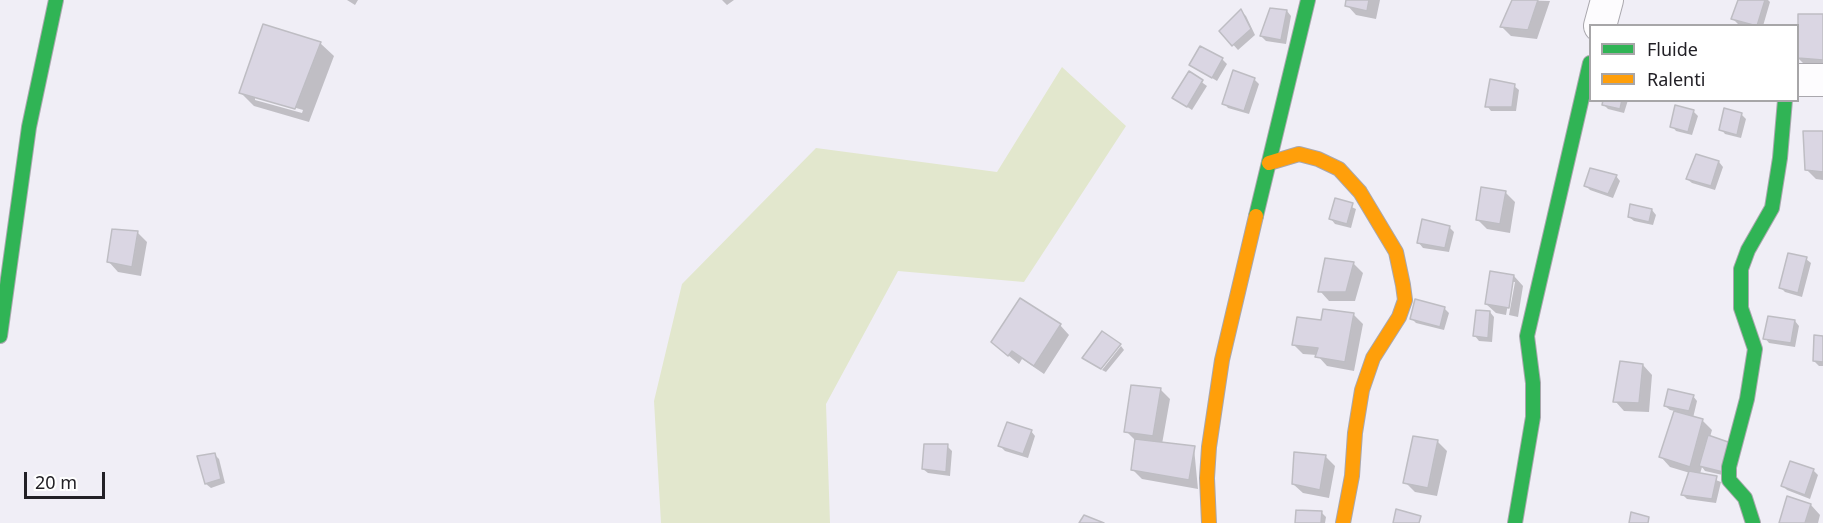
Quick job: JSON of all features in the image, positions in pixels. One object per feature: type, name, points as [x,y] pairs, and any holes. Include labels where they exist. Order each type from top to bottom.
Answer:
[{"type":"street","points":[[0,336],[28,127],[56,0]]},
{"type":"street","points":[[1209,523],[1207,478],[1209,447],[1222,360],[1308,0]]},
{"type":"street","points":[[1601,24],[1607,0]]},
{"type":"street","points":[[1515,523],[1533,417],[1533,383],[1527,336],[1589,67]]},
{"type":"street","points":[[1799,80],[1823,80]]},
{"type":"street","points":[[1753,523],[1745,498],[1729,480],[1729,467],[1747,399],[1755,349],[1742,308],[1741,269],[1748,250],[1772,208],[1780,158],[1785,102]]},
{"type":"street","points":[[1269,163],[1299,154],[1339,169],[1360,192],[1376,215],[1396,252],[1403,285],[1405,300],[1399,317],[1373,358],[1362,390],[1354,433],[1352,477],[1343,523]]},
{"type":"green space","points":[[1062,67],[1126,126],[1024,282],[898,271],[826,404],[830,523],[661,523],[654,401],[682,284],[816,148],[997,172]]},
{"type":"building","points":[[1346,0],[1369,0],[1367,11],[1345,6]]},
{"type":"building","points":[[1512,0],[1538,0],[1528,30],[1500,27]]},
{"type":"building","points":[[1738,0],[1765,0],[1758,24],[1731,19]]},
{"type":"building","points":[[1270,8],[1287,10],[1281,40],[1260,36]]},
{"type":"building","points":[[1241,9],[1251,29],[1232,46],[1219,31]]},
{"type":"building","points":[[1798,14],[1823,14],[1823,60],[1799,58]]},
{"type":"building","points":[[263,24],[321,42],[295,109],[239,93]]},
{"type":"building","points":[[1200,46],[1223,58],[1212,78],[1189,65]]},
{"type":"building","points":[[1233,70],[1255,78],[1244,111],[1222,104]]},
{"type":"building","points":[[1189,71],[1203,80],[1187,107],[1172,98]]},
{"type":"building","points":[[1490,79],[1515,84],[1512,107],[1485,107]]},
{"type":"building","points":[[1603,102],[1622,102],[1620,109],[1602,105]]},
{"type":"building","points":[[1675,105],[1694,110],[1688,132],[1670,127]]},
{"type":"building","points":[[1724,108],[1742,113],[1737,135],[1719,130]]},
{"type":"building","points":[[1803,131],[1823,131],[1823,172],[1805,170]]},
{"type":"building","points":[[1696,154],[1719,161],[1711,186],[1686,179]]},
{"type":"building","points":[[1590,168],[1617,175],[1608,194],[1584,186]]},
{"type":"building","points":[[1481,187],[1506,191],[1500,224],[1476,220]]},
{"type":"building","points":[[1335,198],[1353,203],[1347,224],[1329,219]]},
{"type":"building","points":[[1630,204],[1652,209],[1649,222],[1628,217]]},
{"type":"building","points":[[1422,219],[1450,226],[1445,248],[1417,243]]},
{"type":"building","points":[[112,229],[138,231],[132,267],[107,262]]},
{"type":"building","points":[[1788,253],[1807,257],[1798,293],[1779,288]]},
{"type":"building","points":[[1325,258],[1354,262],[1346,292],[1318,292]]},
{"type":"building","points":[[1490,271],[1514,275],[1509,308],[1485,304]]},
{"type":"building","points":[[1020,298],[1061,324],[1034,366],[1012,351],[1008,356],[991,342]]},
{"type":"building","points":[[1415,299],[1445,307],[1440,327],[1410,319]]},
{"type":"building","points":[[1323,309],[1354,313],[1345,362],[1315,357],[1318,348],[1292,345],[1297,317],[1321,320]]},
{"type":"building","points":[[1476,310],[1490,311],[1488,338],[1473,336]]},
{"type":"building","points":[[1768,316],[1795,320],[1791,343],[1763,339]]},
{"type":"building","points":[[1102,331],[1121,344],[1101,369],[1082,358]]},
{"type":"building","points":[[1814,335],[1823,336],[1823,362],[1813,361]]},
{"type":"building","points":[[1620,361],[1643,364],[1639,403],[1613,402]]},
{"type":"building","points":[[1131,385],[1161,388],[1153,436],[1124,432]]},
{"type":"building","points":[[1668,389],[1694,395],[1689,411],[1664,406]]},
{"type":"building","points":[[1674,411],[1703,419],[1690,467],[1659,457]]},
{"type":"building","points":[[1007,422],[1032,430],[1023,454],[998,446]]},
{"type":"building","points":[[1708,435],[1731,443],[1723,472],[1699,466]]},
{"type":"building","points":[[1413,436],[1438,440],[1428,488],[1403,483]]},
{"type":"building","points":[[1135,439],[1195,446],[1189,480],[1131,470]]},
{"type":"building","points":[[924,444],[948,444],[946,472],[922,469]]},
{"type":"building","points":[[1294,452],[1326,455],[1320,490],[1292,484]]},
{"type":"building","points":[[215,453],[221,479],[205,484],[197,456]]},
{"type":"building","points":[[1790,461],[1814,469],[1805,495],[1781,486]]},
{"type":"building","points":[[1689,471],[1717,476],[1712,499],[1681,495]]},
{"type":"building","points":[[1787,496],[1811,504],[1805,523],[1779,523]]},
{"type":"building","points":[[1396,509],[1421,516],[1419,523],[1393,523]]},
{"type":"building","points":[[1296,510],[1322,511],[1321,523],[1295,523]]},
{"type":"building","points":[[1631,512],[1649,517],[1648,523],[1629,523]]},
{"type":"building","points":[[1084,515],[1104,523],[1079,523]]},
{"type":"traffic: fast","points":[[0,336],[29,127],[56,0]]},
{"type":"traffic: fast","points":[[1256,216],[1308,0]]},
{"type":"traffic: fast","points":[[1515,523],[1533,417],[1533,383],[1527,336],[1589,67]]},
{"type":"traffic: fast","points":[[1753,523],[1745,498],[1729,480],[1729,467],[1747,399],[1755,349],[1741,308],[1741,269],[1748,250],[1772,208],[1780,158],[1785,102]]},
{"type":"traffic: slow","points":[[1269,163],[1299,154],[1318,159],[1339,169],[1360,192],[1396,252],[1403,285],[1405,300],[1399,317],[1373,358],[1362,390],[1355,433],[1352,476],[1343,523]]},
{"type":"traffic: slow","points":[[1209,523],[1207,478],[1209,447],[1222,360],[1256,216]]}]
